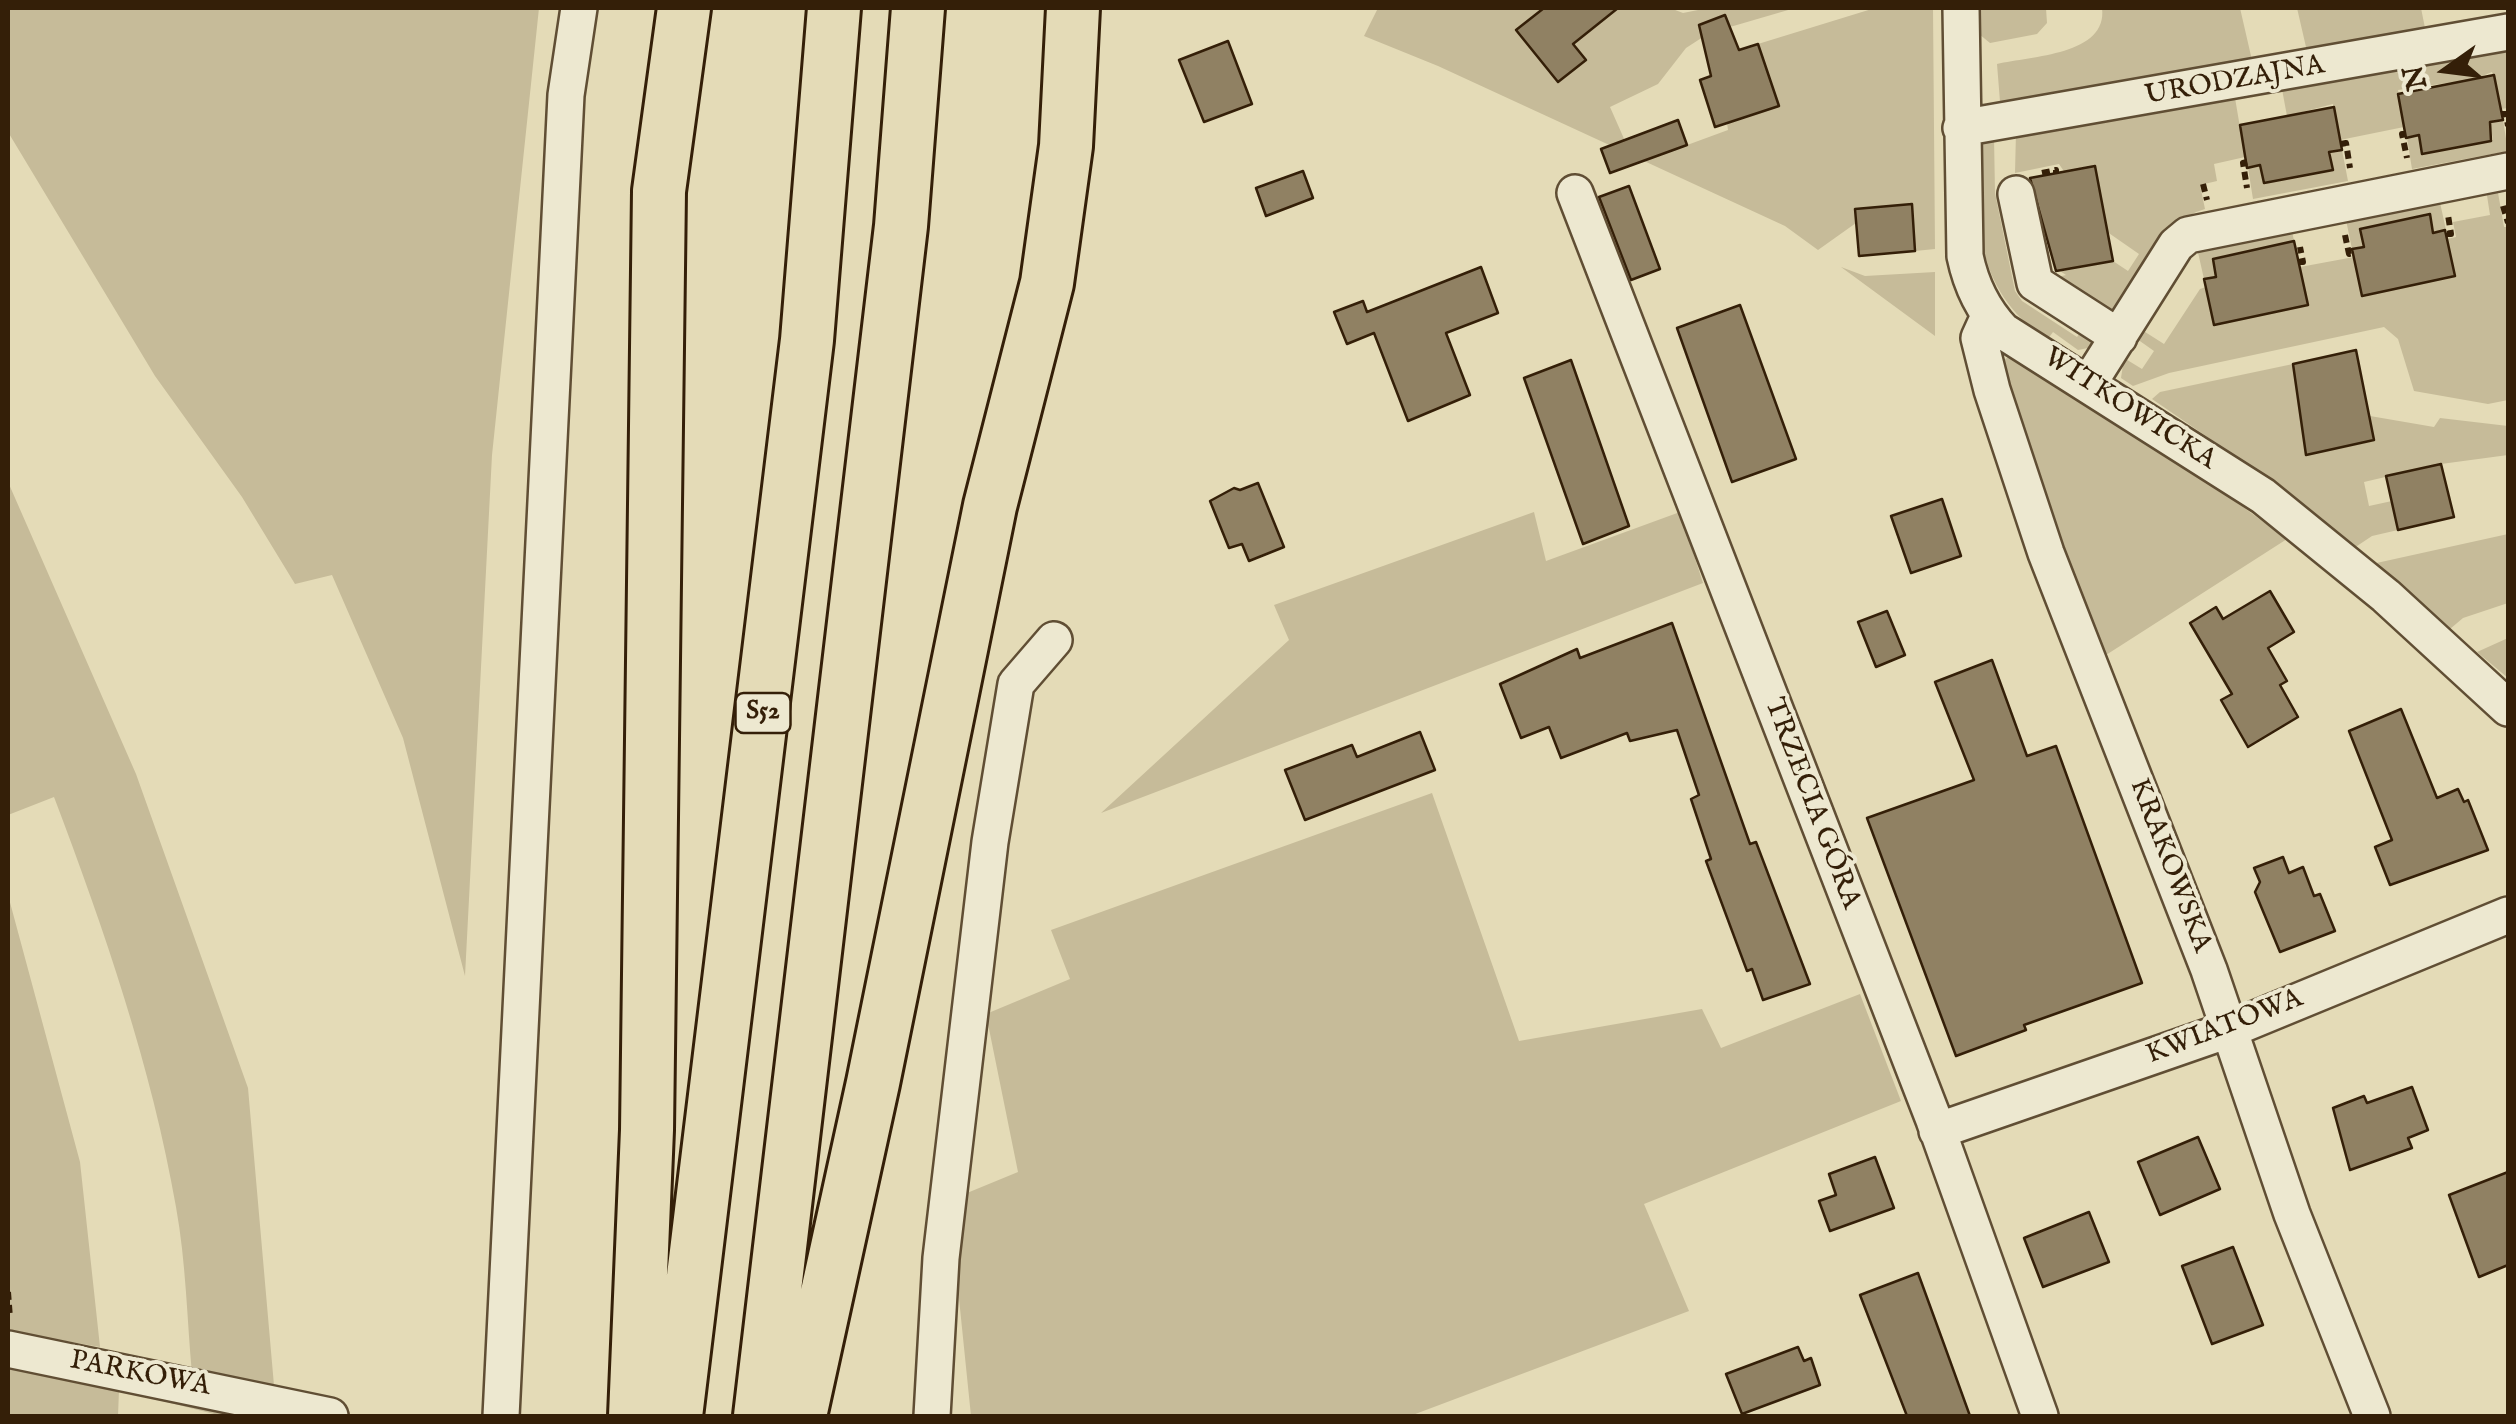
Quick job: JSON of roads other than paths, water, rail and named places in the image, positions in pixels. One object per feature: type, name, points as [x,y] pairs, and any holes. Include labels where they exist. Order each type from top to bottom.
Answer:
[{"type":"highway","points":[[636,1416],[646,1130],[659,191],[684,8]]},
{"type":"highway","name":"S52","points":[[676,1416],[806,340],[834,8]]},
{"type":"highway","points":[[760,1416],[902,226],[918,8]]},
{"type":"highway","points":[[800,1416],[873,1084],[990,506],[1047,283],[1066,146],[1073,8]]},
{"type":"street","points":[[501,1416],[564,112],[579,8]]},
{"type":"street","name":"WITKOWICKA","points":[[1961,8],[1965,256],[1969,277],[1988,316],[2003,331],[2262,496],[2386,596],[2507,704]]},
{"type":"street","name":"URODZAJNA","points":[[1962,128],[2508,32]]},
{"type":"street","points":[[2089,383],[2176,245],[2193,232],[2508,171]]},
{"type":"street","name":"TRZECIA GÓRA","points":[[1575,193],[1938,1130],[2040,1416]]},
{"type":"street","points":[[2016,194],[2035,283],[2119,337]]},
{"type":"street","name":"KRAKOWSKA","points":[[1988,316],[1980,338],[1988,372],[2046,553],[2231,1029],[2292,1214],[2372,1416]]},
{"type":"street","points":[[932,1416],[941,1258],[990,842],[1016,684],[1054,640]]},
{"type":"street","name":"KWIATOWA","points":[[1938,1130],[2231,1029],[2508,915]]},
{"type":"street","name":"PARKOWA","points":[[8,1348],[330,1416]]}]
